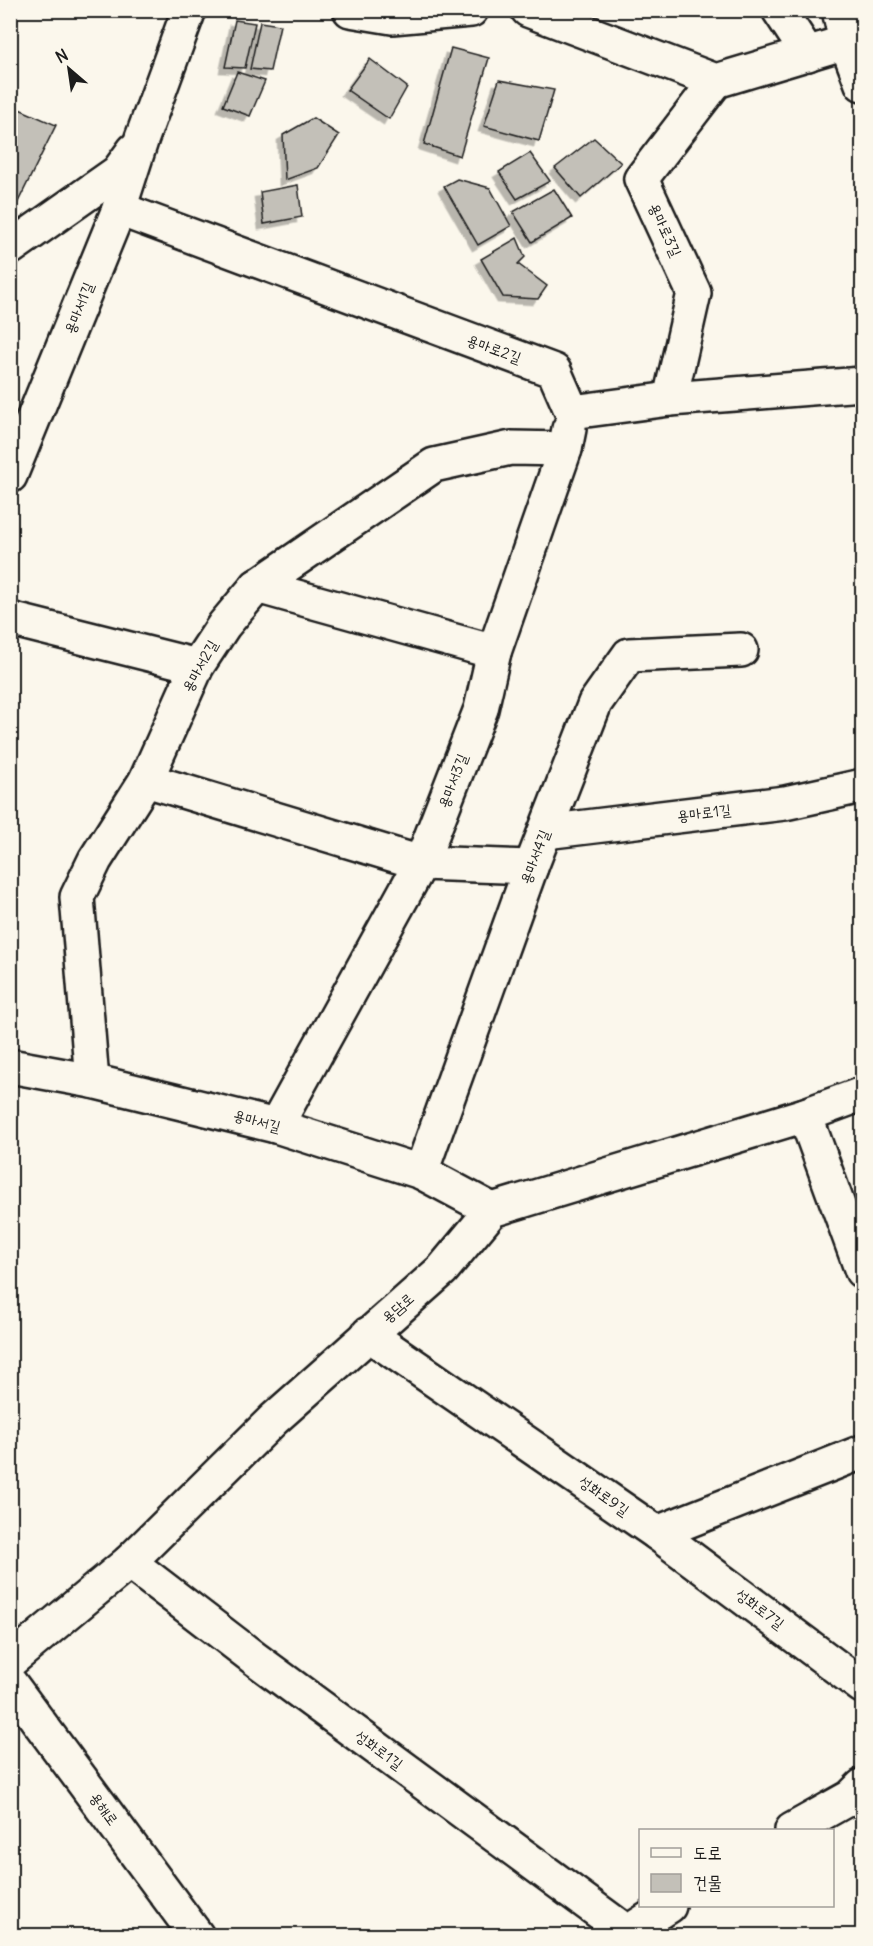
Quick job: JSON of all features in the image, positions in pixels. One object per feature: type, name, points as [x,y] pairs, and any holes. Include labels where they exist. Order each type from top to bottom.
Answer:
[{"type":"street","name":"용마서1길","points":[[10,476],[119,209],[142,138],[189,10]]},
{"type":"street","points":[[350,10],[392,17],[471,10]]},
{"type":"street","points":[[528,10],[716,81],[846,42]]},
{"type":"street","points":[[779,10],[808,54]]},
{"type":"street","points":[[839,10],[846,42],[862,84]]},
{"type":"street","name":"용마로3길","points":[[670,399],[694,293],[641,179],[716,81]]},
{"type":"street","name":"용마서1길","points":[[10,248],[118,172],[142,138]]},
{"type":"street","name":"용마로2길","points":[[119,209],[554,371],[572,412]]},
{"type":"street","points":[[572,412],[670,399],[862,384]]},
{"type":"street","name":"용마서3길","points":[[276,1126],[421,863],[481,709],[494,652],[565,449],[572,412]]},
{"type":"street","name":"용마서2길","points":[[92,1081],[77,897],[95,860],[146,780],[197,666],[224,625],[257,586],[434,465],[511,448],[565,449]]},
{"type":"street","points":[[257,586],[494,652]]},
{"type":"street","points":[[10,619],[197,666]]},
{"type":"street","name":"용마서4길","points":[[421,1172],[531,867],[595,703],[629,655],[741,650]]},
{"type":"street","points":[[146,780],[421,863],[531,867]]},
{"type":"street","name":"용마로1길","points":[[545,832],[785,803],[862,786]]},
{"type":"street","name":"용마서길","points":[[10,1066],[92,1081],[276,1126],[421,1172],[492,1210]]},
{"type":"street","points":[[492,1210],[805,1115],[862,1095]]},
{"type":"street","points":[[805,1115],[862,1271]]},
{"type":"street","name":"용담로","points":[[10,1661],[129,1562],[274,1419],[442,1270],[492,1210]]},
{"type":"street","name":"성화로9길","points":[[368,1334],[657,1533]]},
{"type":"street","points":[[657,1533],[862,1452]]},
{"type":"street","name":"성화로7길","points":[[657,1533],[862,1686]]},
{"type":"street","name":"성화로1길","points":[[129,1562],[254,1658],[627,1934]]},
{"type":"street","name":"용해로","points":[[10,1683],[197,1935]]},
{"type":"street","points":[[794,1829],[859,1796]]},
{"type":"street","points":[[627,1934],[666,1907]]},
{"type":"building","points":[[235,20],[255,23],[245,68],[225,67]]},
{"type":"building","points":[[260,22],[280,25],[270,71],[250,69]]},
{"type":"building","points":[[451,48],[489,58],[460,156],[424,144]]},
{"type":"building","points":[[370,59],[407,87],[389,119],[347,90]]},
{"type":"building","points":[[237,72],[265,81],[250,116],[223,106]]},
{"type":"building","points":[[499,80],[554,90],[539,141],[484,126]]},
{"type":"building","points":[[17,108],[56,125],[13,212],[10,211],[10,120]]},
{"type":"building","points":[[313,118],[339,135],[318,168],[285,180],[283,135]]},
{"type":"building","points":[[594,138],[621,163],[581,198],[555,168]]},
{"type":"building","points":[[530,153],[550,181],[517,199],[499,172]]},
{"type":"building","points":[[457,179],[490,188],[511,226],[478,245],[444,186]]},
{"type":"building","points":[[298,185],[302,217],[264,224],[260,192]]},
{"type":"building","points":[[554,189],[572,218],[532,242],[513,212]]},
{"type":"building","points":[[517,238],[525,257],[518,264],[547,286],[538,299],[503,297],[481,259]]}]
